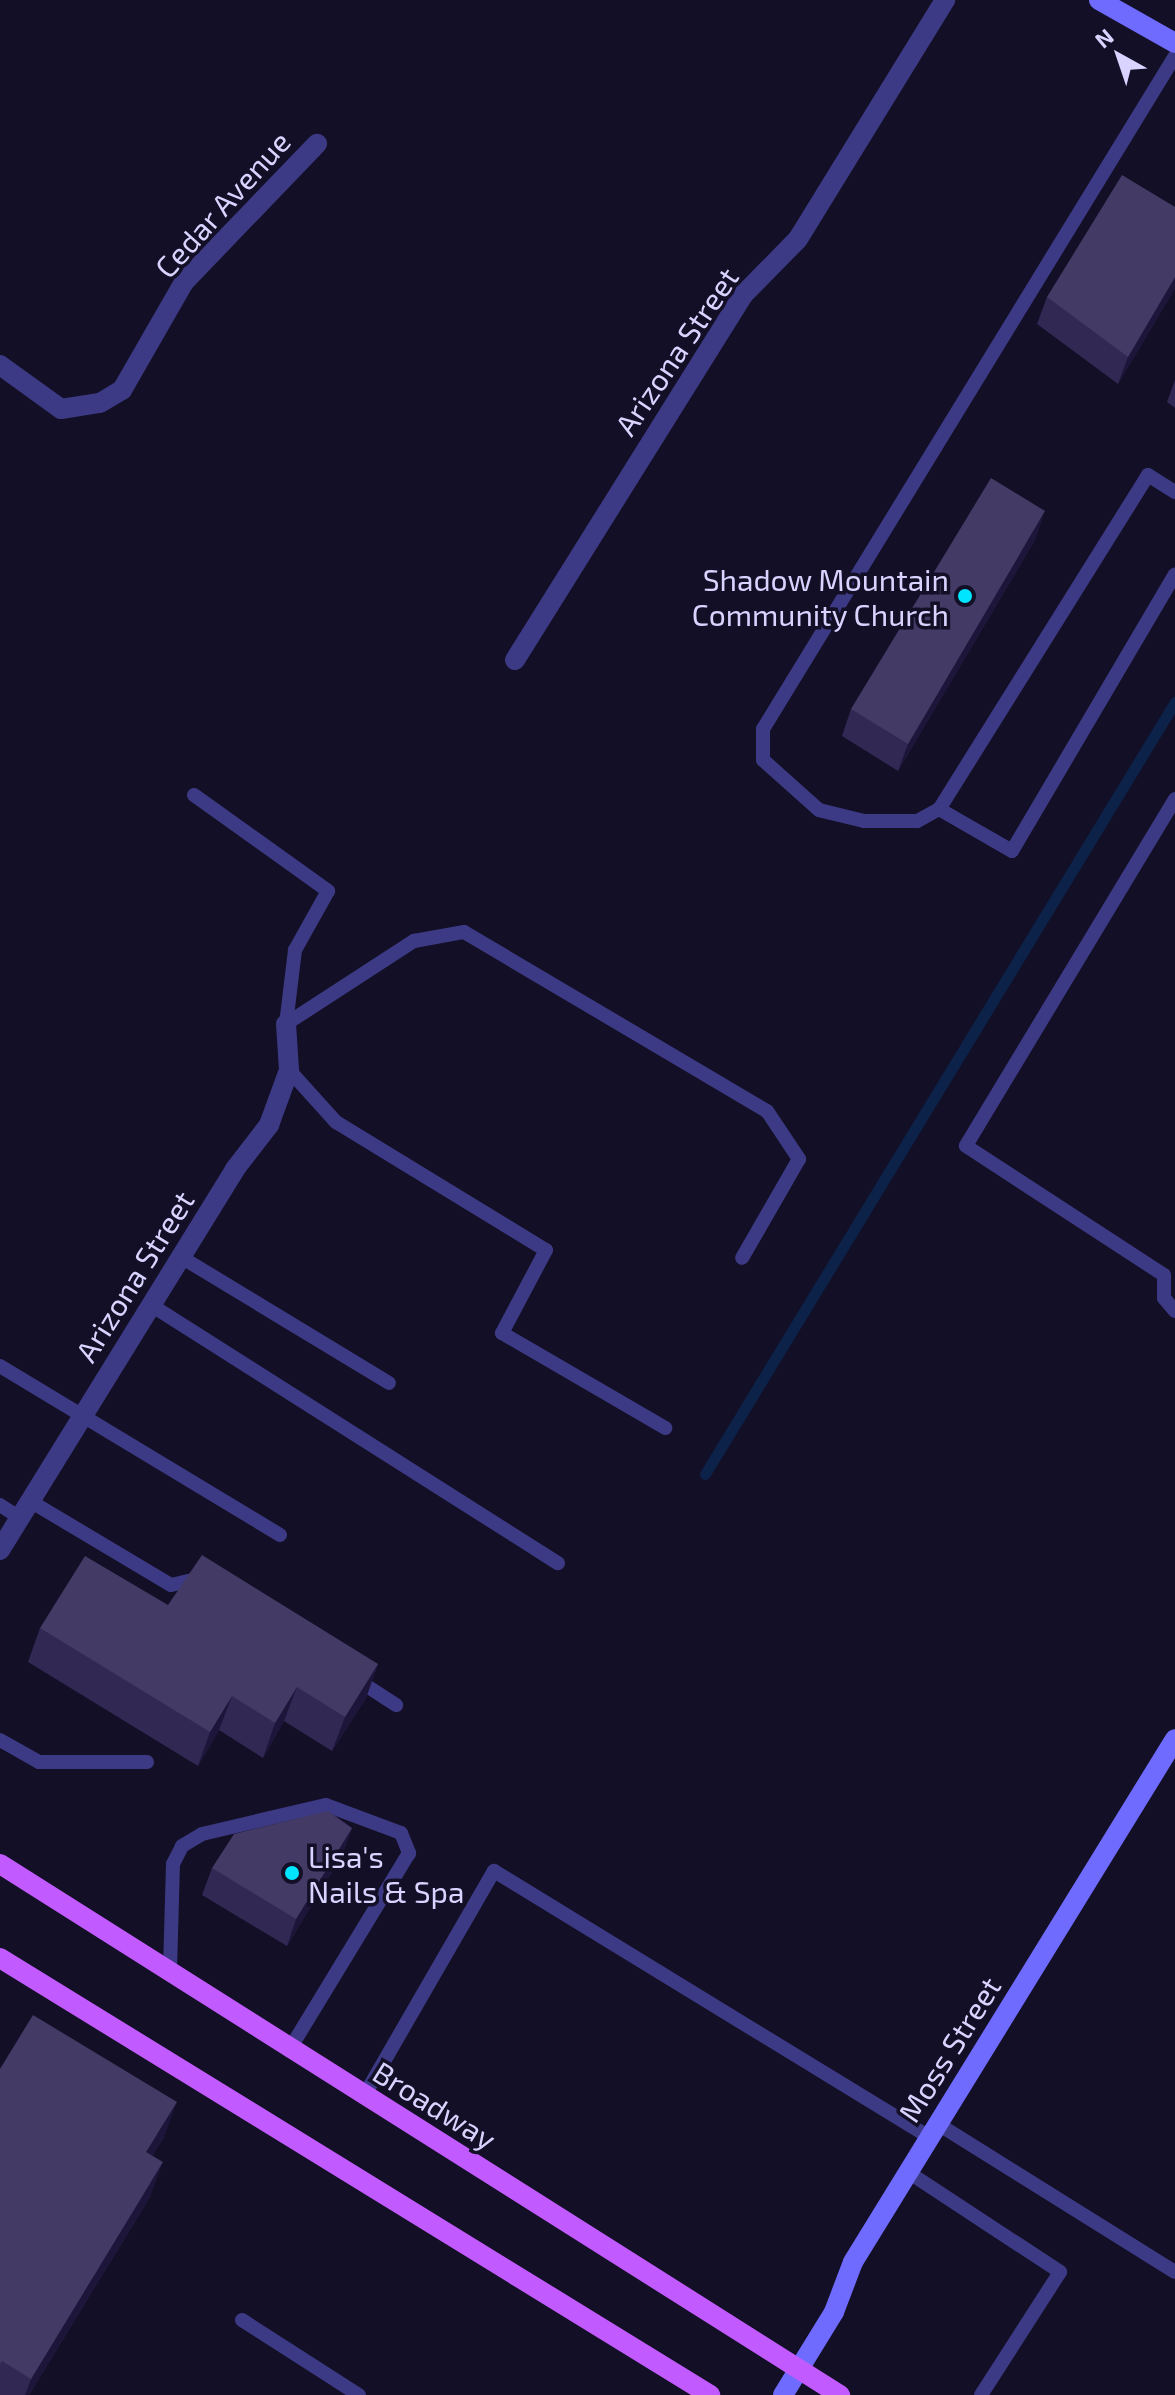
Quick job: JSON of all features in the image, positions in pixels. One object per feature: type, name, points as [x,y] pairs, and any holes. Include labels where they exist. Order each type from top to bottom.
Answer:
[{"type":"main road","name":"Broadway","points":[[0,1864],[289,2050],[840,2395]]},
{"type":"main road","points":[[0,1958],[710,2395]]},
{"type":"street","name":"Arizona Street","points":[[515,660],[743,295],[798,239],[945,0]]},
{"type":"street","points":[[1099,0],[1175,43]]},
{"type":"street","name":"Cedar Avenue","points":[[0,365],[61,409],[122,390],[184,282],[317,144]]},
{"type":"street","name":"Arizona Street","points":[[0,1550],[181,1257],[269,1125],[289,1070],[286,1024]]},
{"type":"street","name":"Moss Street","points":[[783,2395],[933,2130],[1175,1739]]},
{"type":"lane","points":[[1175,56],[763,729],[763,760],[819,810],[864,821],[917,821],[939,809],[1148,475],[1175,492]]},
{"type":"lane","points":[[939,809],[1012,851],[1175,574]]},
{"type":"lane","points":[[194,795],[328,891],[295,950],[286,1024]]},
{"type":"lane","points":[[1175,799],[966,1146],[1164,1275],[1164,1298],[1175,1311]]},
{"type":"lane","points":[[286,1024],[414,941],[464,932],[767,1111],[799,1159],[742,1258]]},
{"type":"lane","points":[[289,1070],[336,1122],[546,1250],[502,1333],[665,1428]]},
{"type":"lane","points":[[181,1257],[389,1383]]},
{"type":"lane","points":[[151,1305],[558,1563]]},
{"type":"lane","points":[[0,1366],[280,1535]]},
{"type":"lane","points":[[0,1505],[25,1509],[171,1585],[204,1577],[217,1586]]},
{"type":"lane","points":[[344,1671],[396,1705]]},
{"type":"lane","points":[[0,1740],[39,1762],[147,1762]]},
{"type":"lane","points":[[170,1971],[173,1864],[192,1840],[326,1805],[401,1833],[409,1853],[289,2050]]},
{"type":"lane","points":[[364,2096],[494,1871],[1175,2272]]},
{"type":"lane","points":[[908,2172],[1060,2272],[981,2395]]},
{"type":"lane","points":[[242,2320],[359,2395]]},
{"type":"building","points":[[1122,175],[1175,207],[1175,277],[1128,357],[1047,297]]},
{"type":"building","points":[[991,478],[1045,511],[908,744],[851,709]]},
{"type":"building","points":[[202,1555],[378,1664],[345,1717],[297,1687],[275,1723],[232,1696],[210,1732],[40,1628],[85,1556],[168,1605]]},
{"type":"building","points":[[328,1811],[352,1828],[296,1919],[212,1868],[234,1834]]},
{"type":"building","points":[[33,2015],[177,2102],[146,2152],[163,2162],[31,2379],[2,2361],[0,2364],[0,2069]]},
{"type":"waterway","points":[[705,1474],[1175,702]]},
{"type":"place","name":"Shadow Mountain Community Church","points":[[965,596]]},
{"type":"place","name":"Lisa's Nails & Spa","points":[[292,1873]]}]
